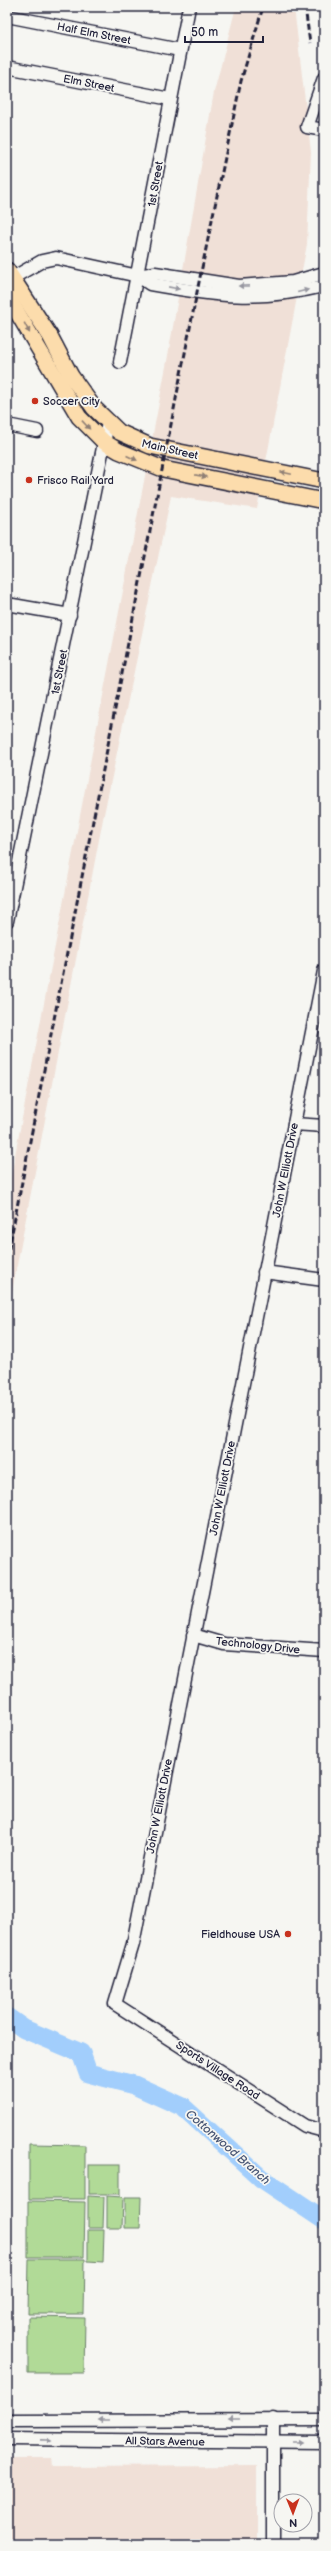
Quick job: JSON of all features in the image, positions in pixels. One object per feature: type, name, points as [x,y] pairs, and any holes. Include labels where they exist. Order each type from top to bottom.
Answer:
[{"type":"main road","name":"Main Street","points":[[9,276],[71,376],[108,423],[119,432],[150,446],[324,481]]},
{"type":"main road","name":"Main Street","points":[[7,295],[79,417],[104,442],[129,456],[163,469],[324,501]]},
{"type":"street","name":"1st Street","points":[[120,362],[138,276],[170,99],[189,7]]},
{"type":"street","name":"Half Elm Street","points":[[7,16],[180,50]]},
{"type":"street","name":"Elm Street","points":[[7,67],[170,99]]},
{"type":"street","points":[[324,78],[307,127],[324,130]]},
{"type":"street","points":[[9,276],[42,261],[56,258],[138,276],[150,284],[239,297],[290,294],[324,286]]},
{"type":"street","points":[[138,276],[155,273],[239,286],[293,282],[324,273]]},
{"type":"street","name":"1st Street","points":[[7,921],[108,423]]},
{"type":"street","points":[[7,426],[37,431]]},
{"type":"street","points":[[7,604],[70,615]]},
{"type":"street","name":"John W Elliott Drive","points":[[115,2004],[132,1944],[324,971]]},
{"type":"street","points":[[294,1124],[324,1126]]},
{"type":"street","points":[[264,1272],[324,1280]]},
{"type":"street","name":"Technology Drive","points":[[193,1635],[224,1644],[324,1651]]},
{"type":"street","name":"Sports Village Road","points":[[115,2004],[305,2126],[324,2131]]},
{"type":"street","points":[[273,2419],[273,2544]]},
{"type":"street","name":"All Stars Avenue","points":[[7,2421],[324,2420]]},
{"type":"street","name":"All Stars Avenue","points":[[7,2439],[324,2442]]},
{"type":"shaded area","points":[[236,7],[294,7],[311,152],[307,244],[257,509],[171,496],[103,819],[7,1317],[7,1197],[167,361],[214,92]]},
{"type":"shaded area","points":[[7,2458],[52,2458],[53,2467],[257,2466],[257,2544],[7,2544]]},
{"type":"green space","points":[[29,2144],[85,2145],[85,2199],[29,2199]]},
{"type":"green space","points":[[89,2165],[120,2165],[120,2194],[89,2194]]},
{"type":"green space","points":[[88,2196],[104,2197],[103,2228],[88,2228]]},
{"type":"green space","points":[[107,2196],[123,2197],[122,2228],[107,2228]]},
{"type":"green space","points":[[125,2197],[141,2197],[140,2228],[125,2228]]},
{"type":"green space","points":[[28,2201],[85,2202],[84,2257],[28,2257]]},
{"type":"green space","points":[[88,2230],[104,2230],[103,2262],[88,2261]]},
{"type":"green space","points":[[29,2259],[85,2259],[84,2314],[28,2314]]},
{"type":"green space","points":[[28,2317],[85,2318],[84,2373],[28,2373]]},
{"type":"waterway","name":"Cottonwood Branch","points":[[7,2017],[24,2029],[81,2053],[88,2073],[134,2085],[183,2107],[261,2178],[324,2220]]},
{"type":"railway","points":[[7,1258],[199,282],[241,81],[263,7]]},
{"type":"railway","points":[[305,7],[310,43]]},
{"type":"place","name":"Soccer City","points":[[35,401]]},
{"type":"place","name":"Frisco Rail Yard","points":[[29,480]]},
{"type":"place","name":"Fieldhouse USA","points":[[288,1934]]}]
